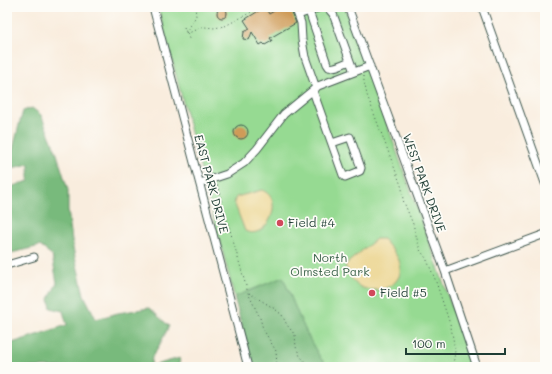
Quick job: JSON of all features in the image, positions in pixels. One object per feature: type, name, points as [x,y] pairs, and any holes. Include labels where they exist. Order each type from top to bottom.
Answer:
[{"type":"street","name":"EAST PARK DRIVE","points":[[153,7],[248,367]]},
{"type":"street","points":[[295,7],[301,23],[305,56],[314,89],[332,143],[343,175],[345,177],[360,171],[361,168],[350,137],[332,143]]},
{"type":"street","points":[[298,15],[321,7]]},
{"type":"street","points":[[327,7],[333,14],[354,72]]},
{"type":"street","name":"WEST PARK DRIVE","points":[[348,7],[445,271],[477,367]]},
{"type":"street","points":[[482,7],[545,183]]},
{"type":"street","points":[[309,11],[327,64],[334,67],[350,61]]},
{"type":"street","points":[[200,183],[227,174],[244,163],[257,149],[284,114],[314,89],[370,66]]},
{"type":"street","points":[[445,271],[545,234]]},
{"type":"street","points":[[7,265],[34,257]]},
{"type":"path","points":[[187,33],[196,16],[195,7]]},
{"type":"path","points":[[187,33],[205,26],[214,28],[225,26],[261,7]]},
{"type":"path","points":[[266,7],[269,12],[278,7]]},
{"type":"path","points":[[184,27],[190,41]]},
{"type":"path","points":[[363,75],[367,94],[402,188],[403,200],[413,224],[420,250],[426,258],[435,279],[451,327],[455,350],[451,367]]},
{"type":"path","points":[[217,183],[248,293],[260,318],[263,329],[276,351],[278,367]]},
{"type":"path","points":[[248,293],[275,309],[282,315],[287,325],[295,335],[296,348],[300,356],[310,367]]},
{"type":"green space","name":"North Olmsted Park","points":[[158,7],[345,7],[473,367],[253,367]]},
{"type":"green space","points":[[32,108],[41,115],[56,151],[68,190],[68,210],[73,248],[84,295],[96,319],[118,313],[149,308],[169,326],[152,357],[151,366],[180,358],[179,367],[7,367],[7,347],[9,344],[67,325],[63,311],[51,308],[49,299],[57,283],[52,255],[40,246],[7,254],[7,188],[29,181],[29,164],[8,169],[23,111]]},
{"type":"green space","points":[[283,277],[310,340],[321,359],[330,367],[253,367],[234,297]]},
{"type":"sand","points":[[262,190],[271,198],[273,205],[270,220],[265,227],[259,231],[252,233],[245,231],[234,202],[236,197]]},
{"type":"sand","points":[[376,239],[383,239],[396,254],[400,264],[400,272],[397,279],[386,288],[370,290],[356,284],[351,278],[345,265]]},
{"type":"building","points":[[265,7],[269,14],[281,7],[288,7],[296,23],[270,38],[272,41],[265,45],[263,43],[260,45],[252,32],[249,40],[243,39],[244,32],[250,29],[244,20]]},
{"type":"building","points":[[220,8],[224,8],[226,9],[226,17],[220,18],[217,15],[217,11]]},
{"type":"building","points":[[241,125],[246,127],[248,132],[246,137],[241,139],[236,137],[234,132],[236,127]]},
{"type":"place","name":"Field #4","points":[[280,223]]},
{"type":"place","name":"Field #5","points":[[372,293]]}]
